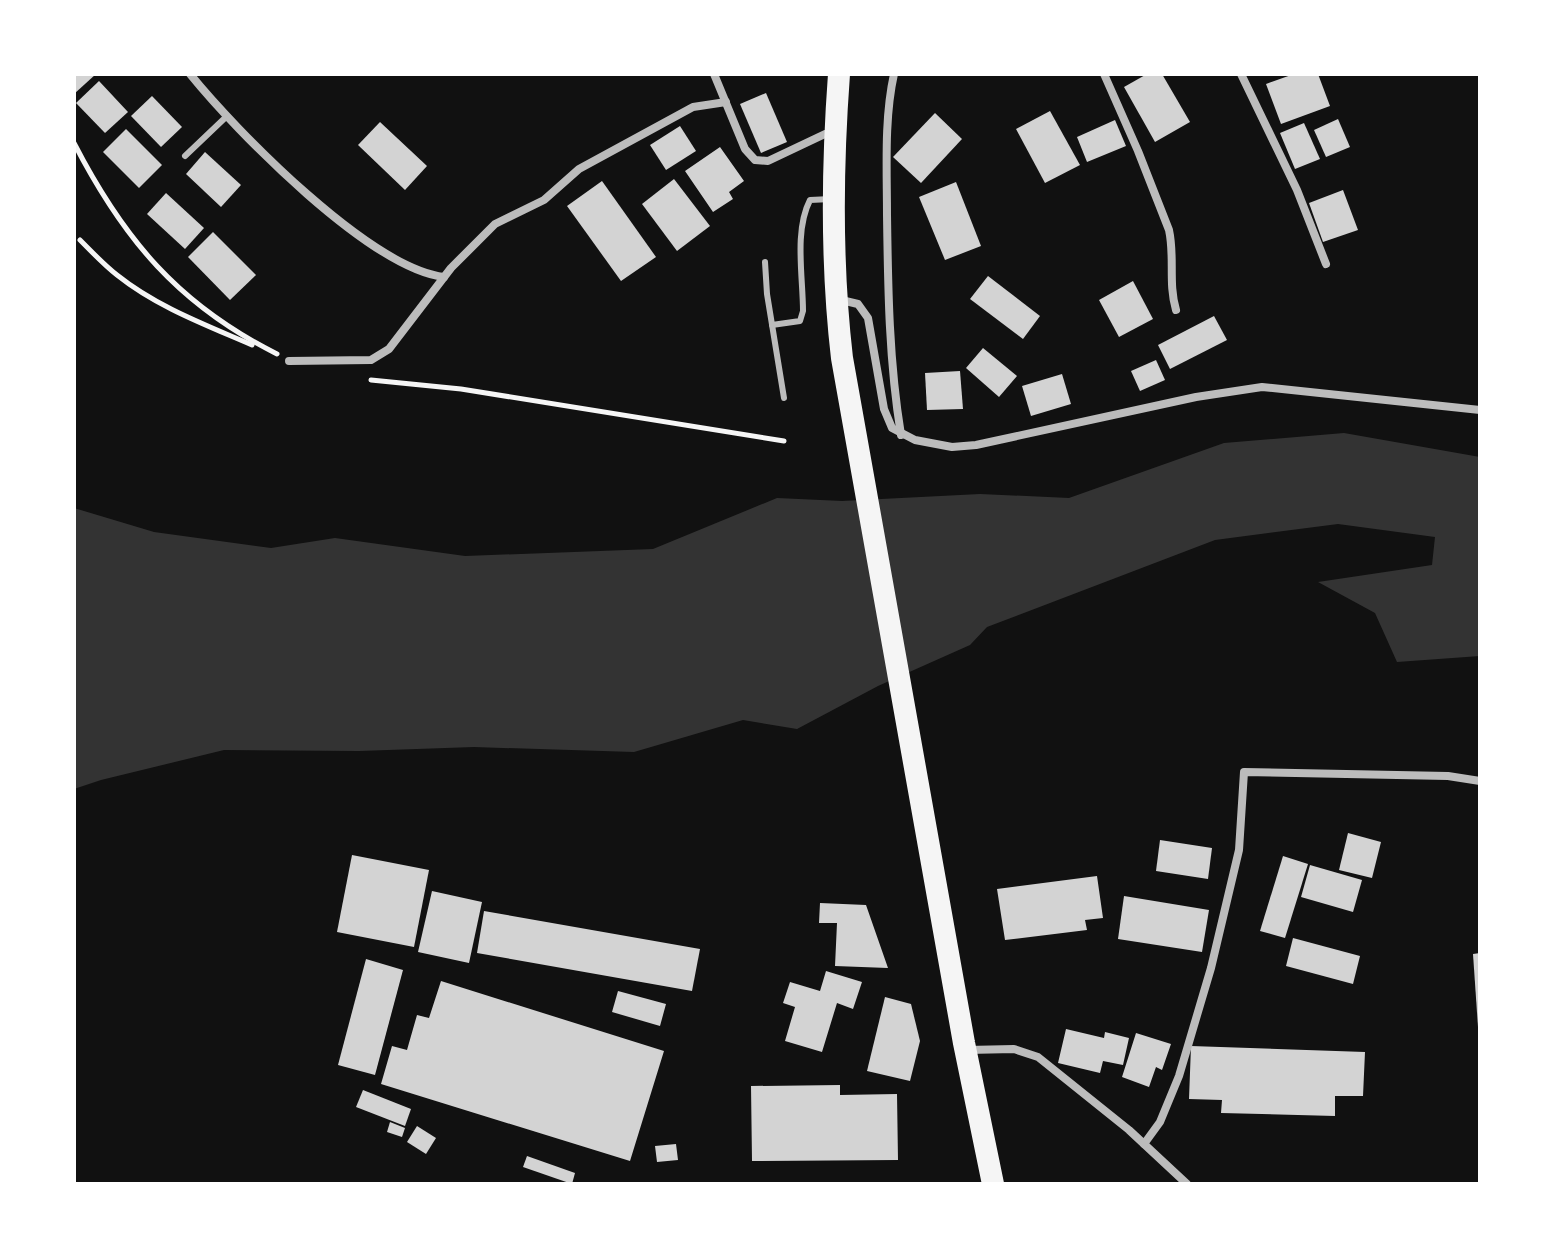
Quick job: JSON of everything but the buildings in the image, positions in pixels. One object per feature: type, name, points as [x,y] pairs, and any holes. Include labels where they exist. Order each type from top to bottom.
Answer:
[{"type":"highway","points":[[839,74],[833,199],[844,372],[993,1184]]},
{"type":"street","points":[[190,74],[227,116],[303,190],[359,236],[423,272],[444,277]]},
{"type":"street","points":[[714,74],[745,149],[755,160],[768,161],[825,134],[835,133]]},
{"type":"street","points":[[894,74],[888,124],[888,289],[895,399],[901,435]]},
{"type":"street","points":[[1104,74],[1169,230],[1172,243],[1172,296],[1176,310]]},
{"type":"street","points":[[1241,74],[1297,190],[1326,264]]},
{"type":"street","points":[[289,361],[377,358],[389,349],[444,277],[490,228],[544,200],[579,169],[693,107],[726,102]]},
{"type":"street","points":[[837,299],[858,304],[868,318],[887,420],[901,435],[915,440],[967,447],[1222,392],[1262,387],[1480,410]]},
{"type":"street","points":[[1144,1144],[1160,1122],[1179,1076],[1211,968],[1239,850],[1244,772],[1448,776],[1480,781]]},
{"type":"street","points":[[966,1050],[1014,1049],[1030,1052],[1144,1144],[1187,1184]]},
{"type":"lane","points":[[185,156],[227,116]]},
{"type":"lane","points":[[772,325],[800,321],[803,311],[804,212],[810,200],[833,199]]},
{"type":"lane","points":[[765,262],[784,398]]},
{"type":"path","points":[[80,240],[116,275],[168,308],[289,361]]},
{"type":"shaded area","points":[[1344,433],[1480,457],[1480,656],[1397,662],[1375,613],[1318,582],[1432,565],[1435,537],[1338,524],[1215,540],[987,627],[970,645],[878,686],[797,729],[743,720],[634,752],[474,747],[359,751],[224,750],[74,789],[74,508],[154,532],[271,548],[335,538],[465,556],[653,549],[777,498],[842,501],[980,494],[1069,498],[1224,443]]}]
